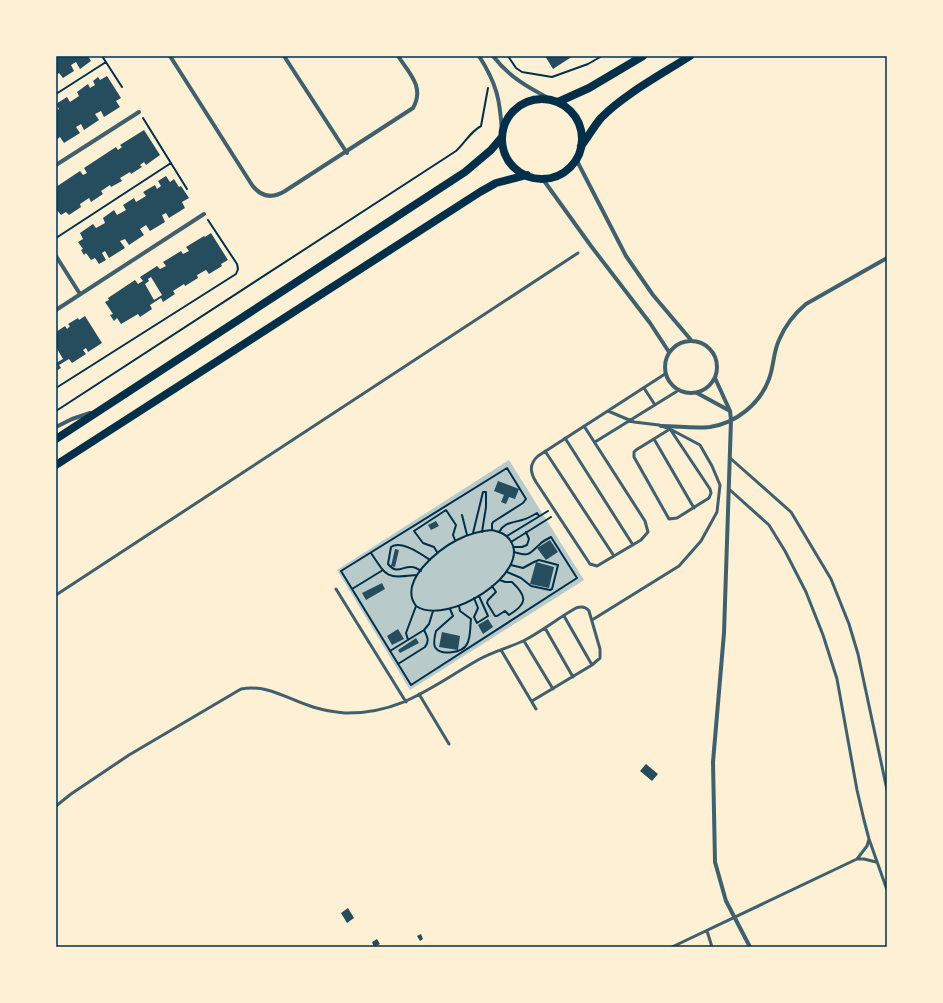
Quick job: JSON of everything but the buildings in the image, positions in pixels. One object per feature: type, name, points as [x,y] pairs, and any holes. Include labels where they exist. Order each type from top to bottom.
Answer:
[{"type":"main road","points":[[555,101],[589,88],[642,56]]},
{"type":"main road","points":[[56,465],[480,192],[496,183],[526,176],[542,178],[553,177],[562,173],[570,167],[576,159],[581,146],[600,119],[610,109],[690,56]]},
{"type":"main road","points":[[56,439],[465,172],[491,150],[502,134],[508,117],[520,105],[530,100],[541,99],[555,101],[566,106],[572,112],[581,128],[581,146]]},
{"type":"main road","points":[[502,134],[502,146],[508,160],[518,171],[526,176]]},
{"type":"street","points":[[170,56],[252,185],[263,195],[271,196],[278,195],[347,153],[413,108],[417,101],[417,86],[398,56]]},
{"type":"street","points":[[284,56],[347,153]]},
{"type":"street","points":[[479,56],[496,88],[500,104],[502,134]]},
{"type":"street","points":[[493,56],[504,69],[518,81],[555,101]]},
{"type":"street","points":[[56,166],[139,112]]},
{"type":"street","points":[[576,159],[626,256],[658,301],[692,340]]},
{"type":"street","points":[[542,178],[599,257],[650,323],[669,352]]},
{"type":"street","points":[[56,310],[204,214]]},
{"type":"street","points":[[56,256],[80,294]]},
{"type":"street","points":[[661,426],[701,428],[719,425],[731,420],[749,408],[761,395],[769,378],[775,352],[782,334],[799,310],[806,304],[887,258]]},
{"type":"street","points":[[692,340],[706,345],[714,354],[718,366],[715,378],[708,387],[696,393],[679,390],[670,384],[665,374],[665,362],[669,352],[680,343],[692,340]]},
{"type":"street","points":[[715,378],[730,411],[731,420],[730,490],[724,633],[713,762],[715,862],[726,901],[750,947]]},
{"type":"street","points":[[696,393],[730,411]]},
{"type":"street","points":[[56,427],[72,419],[98,411]]},
{"type":"lane","points":[[56,595],[578,253]]},
{"type":"lane","points":[[584,426],[648,527],[646,536],[597,566],[590,564],[536,482],[530,470],[531,465],[534,460],[545,451],[665,374]]},
{"type":"lane","points":[[644,388],[655,405]]},
{"type":"lane","points":[[595,442],[679,390]]},
{"type":"lane","points":[[592,620],[680,566],[701,541],[717,512],[720,485],[712,466],[700,445],[670,429],[630,420],[608,411]]},
{"type":"lane","points":[[670,429],[711,491],[709,498],[674,519],[669,519],[667,516],[634,455],[636,450],[670,429]]},
{"type":"lane","points":[[565,438],[633,545]]},
{"type":"lane","points":[[654,439],[694,508]]},
{"type":"lane","points":[[545,451],[614,556]]},
{"type":"lane","points":[[730,458],[791,512],[831,579],[849,624],[858,654],[887,790]]},
{"type":"lane","points":[[730,490],[770,525],[806,592],[823,635],[837,679],[857,790],[869,839],[887,890]]},
{"type":"lane","points":[[336,589],[406,702]]},
{"type":"lane","points":[[56,806],[71,794],[129,755],[240,689],[251,687],[261,688],[314,708],[343,712],[375,711],[406,702],[479,660],[524,641],[576,608],[582,606],[589,612],[592,620],[601,652],[598,661],[532,701]]},
{"type":"lane","points":[[564,616],[592,665]]},
{"type":"lane","points":[[545,628],[573,677]]},
{"type":"lane","points":[[524,641],[553,689]]},
{"type":"lane","points":[[501,650],[536,709]]},
{"type":"lane","points":[[419,694],[449,744]]},
{"type":"lane","points":[[857,859],[867,846],[869,839]]},
{"type":"lane","points":[[672,947],[857,859],[864,858],[877,862]]},
{"type":"lane","points":[[707,931],[712,947]]},
{"type":"path","points":[[102,56],[122,88]]},
{"type":"path","points":[[508,56],[516,68],[522,72],[552,77],[588,64],[602,56]]},
{"type":"path","points":[[56,94],[106,62]]},
{"type":"path","points":[[56,411],[456,151],[462,146],[473,130],[481,126],[488,88]]},
{"type":"path","points":[[139,112],[187,189]]},
{"type":"path","points":[[56,238],[170,163]]},
{"type":"path","points":[[56,388],[236,274],[238,269],[237,264],[204,214]]},
{"type":"path","points":[[492,530],[493,522],[523,503],[526,499],[507,468],[341,571],[411,685],[577,578],[551,537],[529,554],[524,555],[514,552]]},
{"type":"path","points":[[473,533],[483,492],[486,492],[486,507],[482,532]]},
{"type":"path","points":[[507,536],[553,508]]},
{"type":"path","points":[[437,552],[434,547],[424,544],[414,531],[446,510],[456,526],[453,535],[455,541]]},
{"type":"path","points":[[499,532],[507,523],[521,520],[537,513],[539,516]]},
{"type":"path","points":[[462,515],[468,535]]},
{"type":"path","points":[[511,542],[550,517]]},
{"type":"path","points":[[492,530],[507,536],[514,547],[514,552],[511,565],[507,572],[500,580],[478,596],[459,606],[434,611],[421,609],[416,606],[410,593],[413,581],[417,575],[437,552],[455,541],[473,533],[492,530]]},
{"type":"path","points":[[514,547],[527,545],[530,539],[526,532]]},
{"type":"path","points":[[421,571],[413,567],[398,570],[390,567],[388,564],[391,547],[397,545],[407,547],[430,560]]},
{"type":"path","points":[[371,553],[383,570],[393,577],[417,575]]},
{"type":"path","points":[[507,572],[521,578],[531,586],[550,590],[552,589],[558,565],[539,560],[523,568],[511,565]]},
{"type":"path","points":[[352,589],[383,570]]},
{"type":"path","points":[[492,586],[496,592],[487,603],[496,616],[505,611],[509,614],[520,607],[524,599],[522,594],[512,582],[500,580]]},
{"type":"path","points":[[474,598],[478,608],[474,617],[477,623],[488,616],[478,596]]},
{"type":"path","points":[[408,640],[406,633],[416,606]]},
{"type":"path","points":[[450,608],[453,616],[436,631],[434,644],[438,650],[451,653],[465,647],[469,639],[471,619],[460,611],[459,606]]},
{"type":"path","points":[[390,651],[424,630],[429,624],[434,611]]},
{"type":"path","points":[[398,664],[428,644],[427,636],[424,630]]},
{"type":"shaded area","points":[[509,460],[584,580],[410,690],[337,570]]}]
